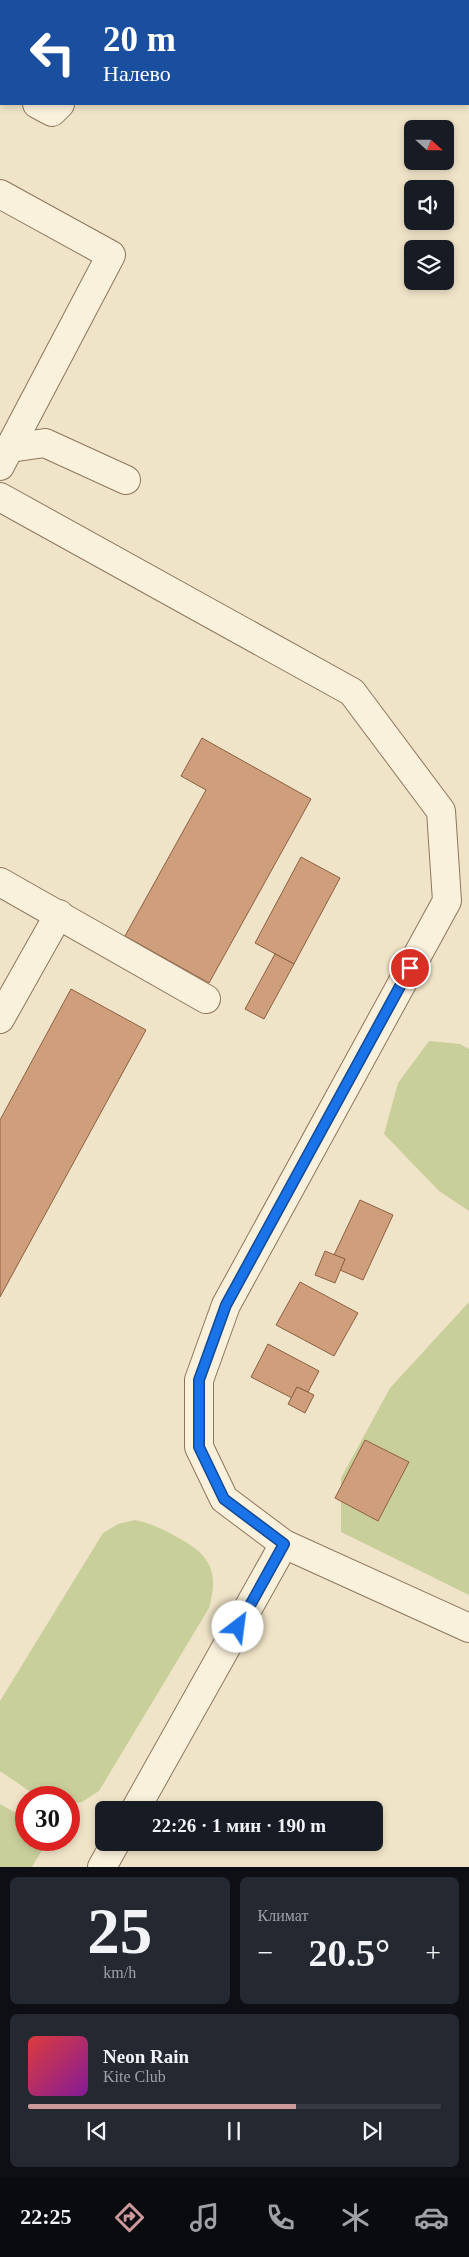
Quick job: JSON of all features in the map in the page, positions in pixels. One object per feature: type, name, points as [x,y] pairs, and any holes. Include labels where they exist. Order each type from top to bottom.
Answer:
[{"type":"street","points":[[39,105],[52,112],[59,105]]},
{"type":"street","points":[[0,194],[111,255],[5,457]]},
{"type":"street","points":[[5,457],[46,443],[126,480]]},
{"type":"street","points":[[0,497],[352,692],[440,811],[447,901],[226,1305],[199,1380],[199,1447],[224,1499],[284,1544],[469,1628]]},
{"type":"street","points":[[0,882],[206,998]]},
{"type":"street","points":[[0,1018],[59,914]]},
{"type":"street","points":[[139,1801],[284,1544]]},
{"type":"street","points":[[102,1867],[111,1851]]},
{"type":"green space","points":[[429,1041],[460,1044],[469,1049],[469,1211],[439,1191],[384,1134],[398,1083]]},
{"type":"green space","points":[[469,1302],[469,1595],[341,1532],[341,1478],[390,1388]]},
{"type":"green space","points":[[135,1520],[151,1524],[196,1549],[209,1564],[213,1583],[212,1594],[209,1608],[99,1791],[80,1802],[80,1786],[22,1786],[0,1771],[0,1701],[103,1533],[118,1524]]},
{"type":"green space","points":[[0,1804],[15,1813],[15,1851],[41,1851],[32,1867],[0,1867]]},
{"type":"building","points":[[202,738],[311,799],[209,983],[125,936],[206,790],[181,776]]},
{"type":"building","points":[[301,857],[340,878],[294,964],[255,943]]},
{"type":"building","points":[[275,954],[294,964],[264,1019],[245,1009]]},
{"type":"building","points":[[71,989],[146,1030],[0,1297],[0,1120]]},
{"type":"building","points":[[360,1200],[393,1215],[363,1280],[340,1270],[345,1259],[334,1255]]},
{"type":"building","points":[[325,1251],[345,1259],[335,1283],[315,1275]]},
{"type":"building","points":[[300,1282],[358,1313],[334,1356],[276,1325]]},
{"type":"building","points":[[268,1344],[319,1371],[308,1392],[297,1387],[292,1398],[251,1377]]},
{"type":"building","points":[[297,1387],[314,1395],[305,1413],[288,1404]]},
{"type":"building","points":[[365,1440],[409,1462],[378,1521],[335,1498]]},
{"type":"route","points":[[238,1627],[284,1544],[224,1499],[199,1447],[199,1380],[226,1305],[410,968]]}]
